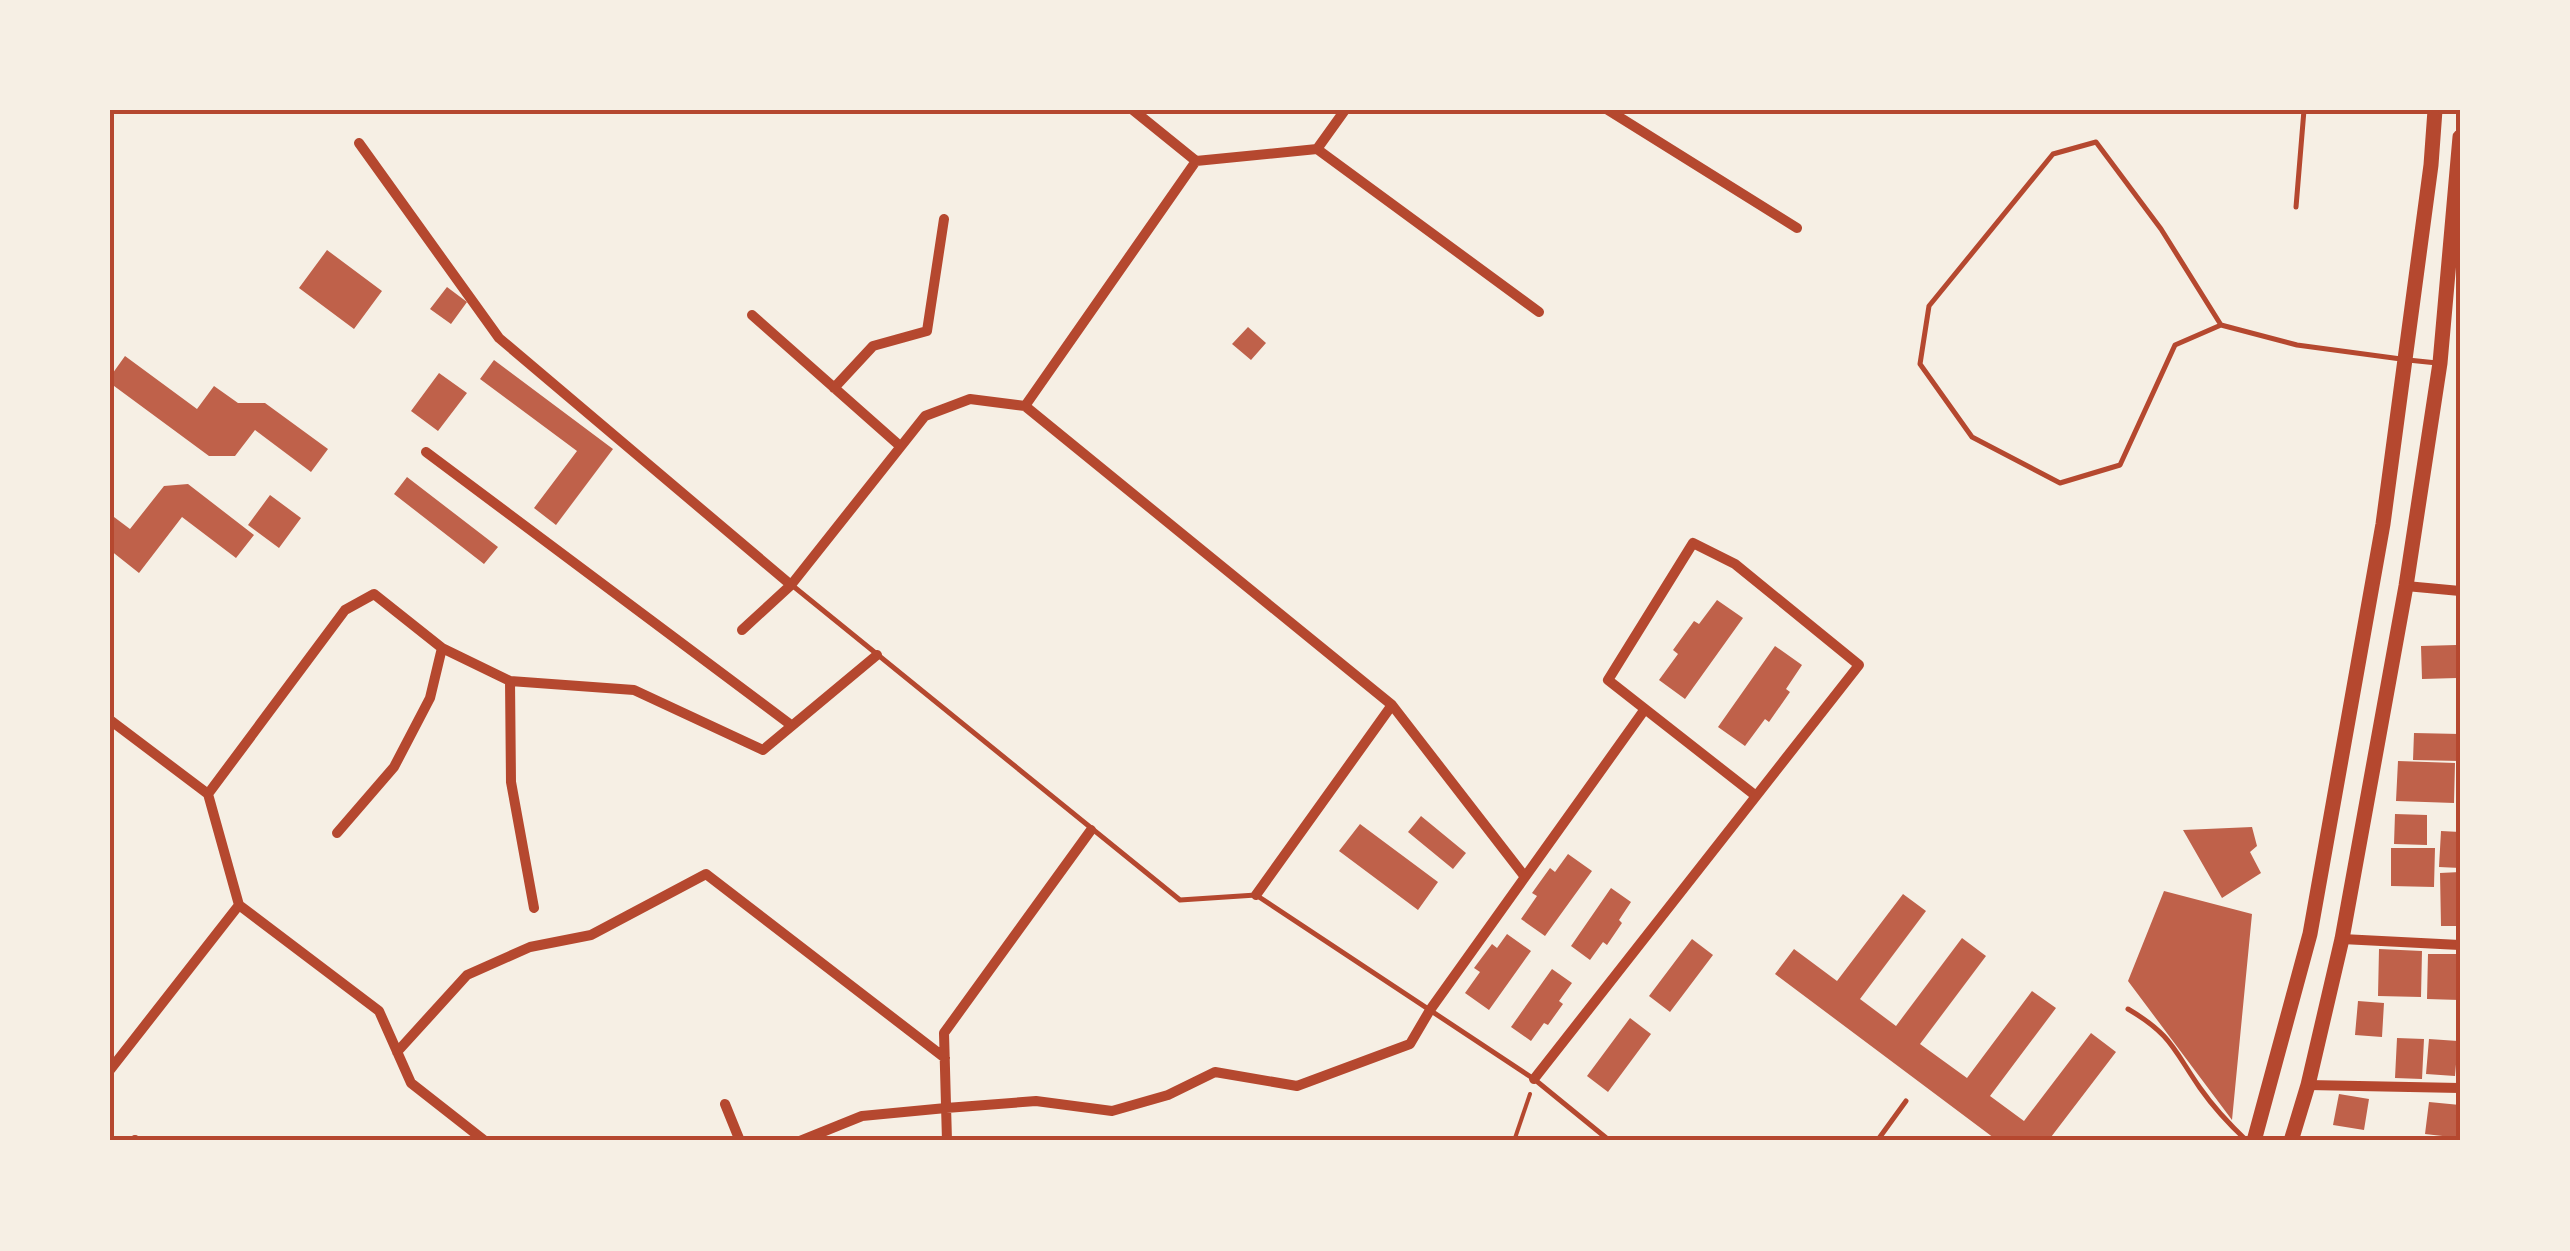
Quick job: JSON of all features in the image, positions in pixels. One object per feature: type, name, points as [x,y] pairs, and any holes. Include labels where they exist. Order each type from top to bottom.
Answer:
[{"type":"main road","points":[[2250,1141],[2310,934],[2383,524],[2396,359],[2431,165],[2434,110]]},
{"type":"main road","points":[[2291,1141],[2342,939],[2406,586],[2453,281],[2460,137]]},
{"type":"street","points":[[1134,110],[1196,161],[1316,149],[1538,312]]},
{"type":"street","points":[[1316,149],[1345,110]]},
{"type":"street","points":[[1608,110],[1797,228]]},
{"type":"street","points":[[359,142],[499,338],[790,585]]},
{"type":"street","points":[[1025,406],[1196,161]]},
{"type":"street","points":[[834,388],[873,346],[926,330],[944,219]]},
{"type":"street","points":[[752,315],[900,446]]},
{"type":"street","points":[[742,630],[790,585],[925,416],[970,398],[1025,406],[1392,706],[1525,876]]},
{"type":"street","points":[[426,452],[790,725]]},
{"type":"street","points":[[1534,1080],[1859,666],[1735,564],[1693,543],[1608,680],[1756,796]]},
{"type":"street","points":[[2406,586],[2460,591]]},
{"type":"street","points":[[208,794],[345,610],[374,594],[442,648],[510,681],[634,690],[763,750],[877,655]]},
{"type":"street","points":[[337,834],[394,767],[430,698],[442,648]]},
{"type":"street","points":[[510,681],[510,782],[534,908]]},
{"type":"street","points":[[1256,895],[1392,706]]},
{"type":"street","points":[[800,1141],[862,1116],[1036,1101],[1112,1111],[1168,1095],[1215,1072],[1296,1086],[1410,1044],[1430,1010],[1645,709]]},
{"type":"street","points":[[110,720],[208,794],[239,905],[379,1011],[410,1083],[484,1141]]},
{"type":"street","points":[[948,1141],[944,1033],[1091,830]]},
{"type":"street","points":[[397,1052],[467,975],[530,947],[591,935],[706,874],[945,1058]]},
{"type":"street","points":[[110,1070],[239,905]]},
{"type":"street","points":[[2342,939],[2460,944]]},
{"type":"street","points":[[2308,1085],[2460,1088]]},
{"type":"street","points":[[724,1104],[740,1141]]},
{"type":"lane","points":[[2296,207],[2304,110]]},
{"type":"lane","points":[[2220,325],[2161,229],[2096,142],[2053,154],[1929,306],[1920,364],[1972,437],[2060,483],[2120,464],[2175,345],[2220,325],[2297,345],[2440,363]]},
{"type":"lane","points":[[790,585],[1180,900],[1256,895],[1534,1080],[1599,1138],[1610,1141]]},
{"type":"lane","points":[[2128,1009],[2151,1022],[2176,1046],[2200,1088],[2250,1141]]},
{"type":"lane","points":[[1878,1141],[1906,1101]]},
{"type":"path","points":[[1514,1141],[1534,1080]]},
{"type":"building","points":[[327,250],[382,291],[354,329],[299,288]]},
{"type":"building","points":[[447,287],[467,302],[451,324],[430,309]]},
{"type":"building","points":[[1248,327],[1266,343],[1251,360],[1232,344]]},
{"type":"building","points":[[125,356],[197,409],[214,386],[238,403],[265,403],[328,449],[311,472],[255,430],[235,456],[209,456],[110,383]]},
{"type":"building","points":[[494,360],[613,449],[556,525],[534,508],[577,451],[480,379]]},
{"type":"building","points":[[439,373],[467,393],[438,431],[411,411]]},
{"type":"building","points":[[407,477],[498,547],[484,564],[394,494]]},
{"type":"building","points":[[188,484],[254,535],[236,558],[182,517],[139,573],[110,550],[110,514],[130,529],[164,486]]},
{"type":"building","points":[[270,495],[301,518],[279,548],[248,525]]},
{"type":"building","points":[[1717,600],[1743,618],[1685,699],[1659,680],[1678,654],[1673,650],[1694,621],[1699,624]]},
{"type":"building","points":[[2456,645],[2457,678],[2422,679],[2421,646]]},
{"type":"building","points":[[1775,646],[1802,665],[1786,689],[1790,692],[1769,722],[1765,719],[1745,746],[1718,727]]},
{"type":"building","points":[[2414,733],[2460,734],[2460,761],[2413,760]]},
{"type":"building","points":[[2398,761],[2455,763],[2454,803],[2396,801]]},
{"type":"building","points":[[2395,814],[2427,815],[2427,845],[2394,844]]},
{"type":"building","points":[[1421,816],[1466,853],[1453,869],[1408,832]]},
{"type":"building","points":[[1360,824],[1438,882],[1418,910],[1339,851]]},
{"type":"building","points":[[2252,827],[2257,846],[2250,852],[2261,873],[2222,898],[2183,830]]},
{"type":"building","points":[[2441,831],[2460,832],[2460,868],[2439,867]]},
{"type":"building","points":[[2391,848],[2435,848],[2434,887],[2391,886]]},
{"type":"building","points":[[1568,854],[1592,871],[1545,936],[1521,919],[1537,896],[1532,893],[1550,868],[1555,872]]},
{"type":"building","points":[[2460,872],[2460,926],[2441,926],[2440,873]]},
{"type":"building","points":[[1611,888],[1631,902],[1607,945],[1603,942],[1590,960],[1571,946]]},
{"type":"building","points":[[2164,891],[2252,914],[2232,1120],[2128,981]]},
{"type":"building","points":[[1903,894],[1926,911],[1860,999],[1896,1026],[1962,938],[1986,956],[1920,1044],[1967,1078],[2032,991],[2056,1008],[1990,1096],[2024,1121],[2091,1033],[2116,1052],[2048,1141],[1998,1141],[1775,974],[1794,949],[1837,981]]},
{"type":"building","points":[[1507,934],[1531,951],[1489,1010],[1465,993],[1480,972],[1474,968],[1492,944],[1497,948]]},
{"type":"building","points":[[1692,939],[1713,955],[1670,1012],[1649,996]]},
{"type":"building","points":[[2379,949],[2422,951],[2421,997],[2378,996]]},
{"type":"building","points":[[2428,954],[2460,954],[2460,1000],[2427,999]]},
{"type":"building","points":[[1552,969],[1572,983],[1559,1001],[1563,1004],[1531,1041],[1511,1027]]},
{"type":"building","points":[[2358,1001],[2384,1003],[2382,1037],[2355,1035]]},
{"type":"building","points":[[1630,1018],[1651,1034],[1608,1092],[1587,1076]]},
{"type":"building","points":[[2397,1038],[2424,1039],[2422,1079],[2395,1078]]},
{"type":"building","points":[[2429,1039],[2458,1041],[2455,1076],[2426,1074]]},
{"type":"building","points":[[2339,1094],[2369,1099],[2364,1130],[2333,1125]]},
{"type":"building","points":[[2429,1102],[2460,1105],[2460,1138],[2425,1134]]}]
